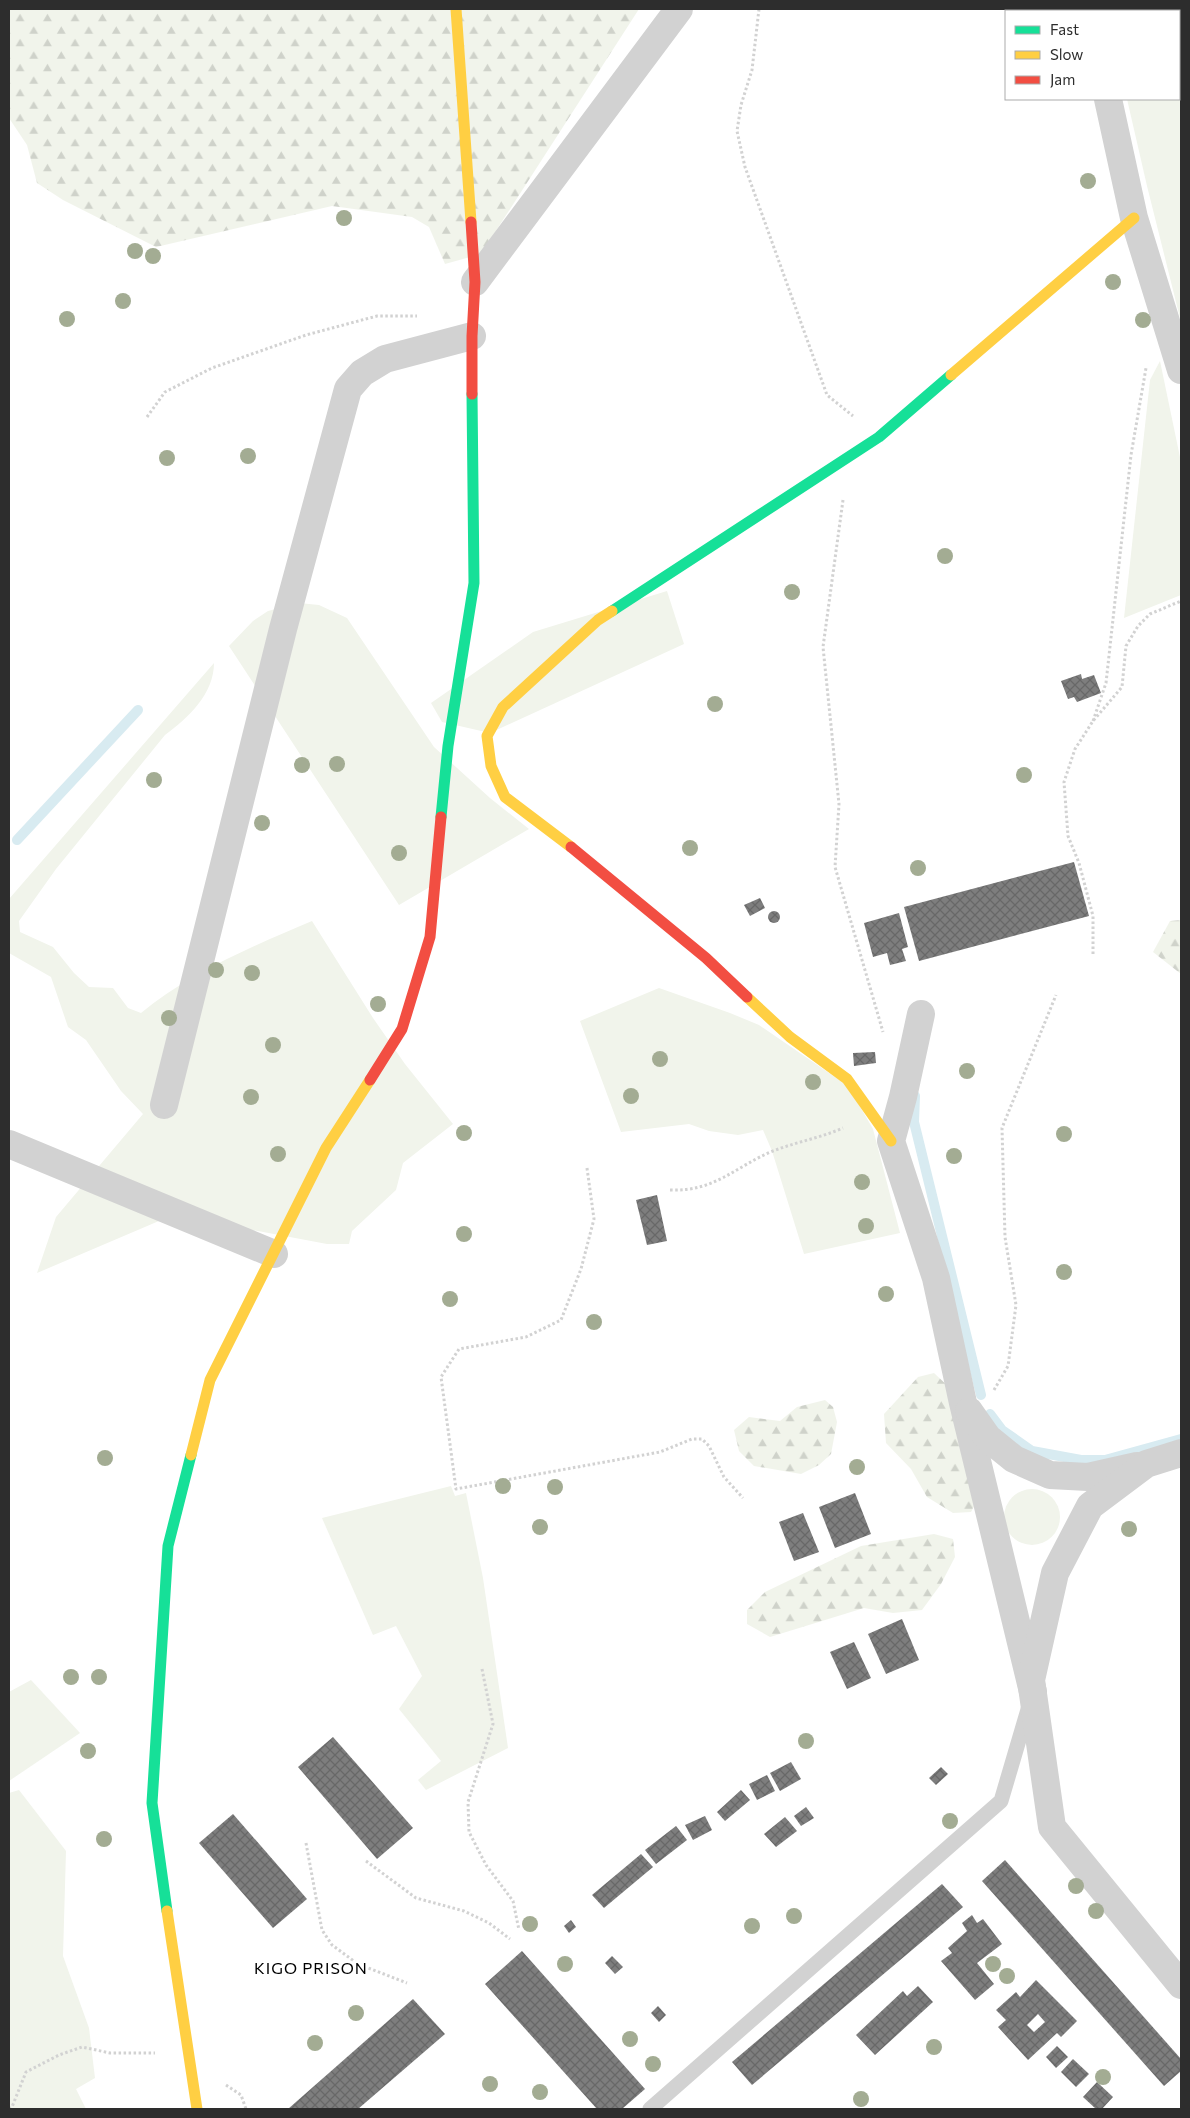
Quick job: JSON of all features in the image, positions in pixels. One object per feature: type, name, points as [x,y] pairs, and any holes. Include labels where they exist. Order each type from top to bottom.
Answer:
[{"type":"street","points":[[197,2109],[152,1804],[168,1546],[210,1380],[326,1148],[402,1029],[430,937],[448,746],[474,582],[462,338],[475,282],[456,9]]},
{"type":"street","points":[[475,282],[679,9]]},
{"type":"street","points":[[1108,100],[1134,218],[1181,370]]},
{"type":"street","points":[[1033,1692],[970,1412],[936,1278],[891,1140],[847,1079],[790,1037],[706,958],[555,834],[505,797],[491,766],[488,736],[503,707],[598,620],[879,437],[1134,218]]},
{"type":"street","points":[[164,1105],[283,629],[348,389],[362,373],[385,359],[462,338]]},
{"type":"street","points":[[891,1140],[903,1097],[921,1014]]},
{"type":"street","points":[[9,1144],[274,1254]]},
{"type":"street","points":[[970,1412],[988,1438],[1014,1459],[1050,1476],[1088,1477],[1146,1464],[1181,1453]]},
{"type":"street","points":[[1146,1464],[1090,1506],[1055,1573],[1031,1680],[1052,1827],[1181,1985]]},
{"type":"lane","points":[[650,2109],[1000,1801],[1033,1692]]},
{"type":"path","points":[[759,9],[752,70],[741,105],[737,131],[745,167],[827,395],[879,437]]},
{"type":"path","points":[[147,416],[165,392],[212,368],[306,335],[377,316],[420,316],[462,338]]},
{"type":"path","points":[[1093,721],[1106,683],[1109,666],[1131,455],[1146,362]]},
{"type":"path","points":[[847,492],[843,500],[823,647],[839,804],[835,867],[883,1033]]},
{"type":"path","points":[[1093,954],[1093,916],[1079,863],[1068,836],[1064,782],[1075,749],[1093,721],[1122,687],[1126,646],[1138,626],[1150,614],[1181,601]]},
{"type":"path","points":[[970,1412],[1008,1366],[1016,1305],[1005,1237],[1002,1128],[1056,995]]},
{"type":"path","points":[[670,1190],[688,1191],[730,1176],[772,1152],[835,1131],[873,1115]]},
{"type":"path","points":[[587,1168],[594,1219],[581,1269],[561,1320],[526,1336],[459,1349],[441,1377],[456,1489],[660,1452],[692,1439],[702,1439],[709,1446],[724,1477],[743,1498]]},
{"type":"path","points":[[482,1669],[493,1724],[468,1802],[469,1832],[486,1864],[513,1901],[519,1930]]},
{"type":"path","points":[[306,1843],[322,1930],[332,1945],[358,1964],[407,1983]]},
{"type":"path","points":[[366,1860],[416,1898],[464,1911],[489,1923],[510,1939]]},
{"type":"path","points":[[9,2109],[12,2107],[26,2072],[59,2055],[82,2047],[110,2053],[153,2052],[203,2069],[241,2095],[246,2109]]},
{"type":"green space","points":[[9,9],[639,9],[481,254],[445,264],[429,227],[412,217],[332,206],[156,247],[63,200],[37,183],[27,145],[9,118]]},
{"type":"green space","points":[[1181,9],[1181,322],[1127,100],[1180,100],[1180,10],[1108,10]]},
{"type":"green space","points":[[1160,361],[1181,462],[1181,595],[1124,618],[1150,380]]},
{"type":"green space","points":[[667,591],[684,644],[490,733],[442,722],[431,703],[533,632]]},
{"type":"green space","points":[[299,603],[319,605],[347,618],[434,747],[490,798],[529,829],[399,905],[229,646],[253,621],[268,611]]},
{"type":"green space","points":[[214,663],[210,685],[205,695],[191,713],[165,735],[56,869],[19,921],[20,932],[53,947],[74,973],[89,987],[113,988],[128,1008],[141,1013],[180,985],[223,961],[312,921],[373,1018],[405,1064],[453,1124],[403,1163],[396,1190],[352,1231],[349,1244],[327,1244],[173,1215],[37,1273],[56,1217],[143,1114],[121,1091],[86,1040],[68,1027],[51,977],[9,953],[9,899]]},
{"type":"green space","points":[[1181,920],[1181,974],[1153,952],[1170,921]]},
{"type":"green space","points":[[659,988],[759,1025],[848,1086],[873,1129],[900,1233],[804,1254],[772,1151],[763,1130],[738,1135],[709,1131],[689,1124],[621,1132],[580,1021]]},
{"type":"green space","points":[[934,1373],[950,1388],[977,1501],[971,1512],[953,1513],[927,1497],[911,1469],[886,1443],[884,1414],[918,1377]]},
{"type":"green space","points":[[825,1400],[833,1407],[837,1422],[831,1454],[819,1465],[801,1474],[754,1466],[739,1451],[734,1430],[749,1417],[780,1421],[797,1407]]},
{"type":"green space","points":[[451,1486],[455,1496],[466,1493],[483,1578],[508,1748],[426,1790],[418,1780],[441,1761],[399,1709],[422,1676],[396,1626],[373,1635],[322,1518]]},
{"type":"green space","points":[[1026,1489],[1038,1489],[1048,1493],[1056,1501],[1060,1517],[1056,1533],[1048,1541],[1038,1545],[1026,1545],[1016,1541],[1008,1533],[1004,1523],[1004,1511],[1008,1501],[1016,1493]]},
{"type":"green space","points":[[934,1534],[953,1539],[955,1557],[941,1584],[922,1610],[893,1613],[864,1608],[770,1637],[747,1624],[747,1610],[765,1592],[861,1546]]},
{"type":"green space","points":[[31,1680],[80,1733],[9,1781],[9,1692]]},
{"type":"green space","points":[[19,1790],[66,1851],[63,1956],[89,2028],[95,2078],[76,2089],[86,2109],[9,2109],[9,1793]]},
{"type":"building","points":[[1081,674],[1082,679],[1094,675],[1101,693],[1077,702],[1074,697],[1068,699],[1061,681]]},
{"type":"building","points":[[1074,862],[1089,916],[919,961],[904,907]]},
{"type":"building","points":[[760,898],[765,908],[750,916],[744,905]]},
{"type":"building","points":[[774,911],[780,917],[774,923],[768,917]]},
{"type":"building","points":[[899,913],[908,947],[902,949],[906,961],[890,965],[887,953],[873,957],[864,923]]},
{"type":"building","points":[[875,1052],[876,1063],[854,1066],[853,1053]]},
{"type":"building","points":[[657,1195],[667,1241],[647,1245],[636,1200]]},
{"type":"building","points":[[855,1493],[871,1534],[835,1548],[819,1507]]},
{"type":"building","points":[[803,1513],[819,1552],[794,1561],[779,1522]]},
{"type":"building","points":[[902,1619],[919,1660],[886,1674],[868,1634]]},
{"type":"building","points":[[854,1642],[871,1678],[847,1689],[830,1652]]},
{"type":"building","points":[[333,1737],[413,1828],[377,1859],[298,1767]]},
{"type":"building","points":[[791,1762],[801,1779],[780,1791],[770,1773]]},
{"type":"building","points":[[941,1767],[948,1774],[936,1785],[929,1778]]},
{"type":"building","points":[[767,1775],[775,1791],[757,1800],[749,1784]]},
{"type":"building","points":[[741,1790],[750,1800],[725,1821],[717,1812]]},
{"type":"building","points":[[806,1807],[814,1818],[801,1826],[794,1816]]},
{"type":"building","points":[[233,1814],[307,1899],[273,1928],[199,1843]]},
{"type":"building","points":[[705,1816],[712,1830],[693,1840],[685,1825]]},
{"type":"building","points":[[785,1817],[797,1831],[776,1847],[764,1834]]},
{"type":"building","points":[[676,1826],[687,1840],[656,1864],[645,1850]]},
{"type":"building","points":[[641,1854],[653,1867],[604,1908],[592,1895]]},
{"type":"building","points":[[1005,1860],[1181,2059],[1181,2071],[1164,2086],[982,1881]]},
{"type":"building","points":[[942,1884],[963,1907],[752,2085],[732,2062]]},
{"type":"building","points":[[972,1915],[977,1923],[983,1919],[1002,1944],[977,1963],[994,1984],[975,2000],[941,1961],[952,1953],[948,1948],[967,1931],[962,1923]]},
{"type":"building","points":[[571,1920],[576,1927],[569,1933],[564,1926]]},
{"type":"building","points":[[522,1951],[645,2089],[622,2109],[597,2109],[485,1984]]},
{"type":"building","points":[[612,1956],[623,1967],[615,1974],[605,1963]]},
{"type":"building","points":[[1036,1980],[1077,2021],[1061,2037],[1057,2033],[1028,2060],[998,2027],[1006,2020],[996,2010],[1016,1992],[1020,1997]],"holes":[[[1038,2014],[1045,2022],[1034,2032],[1027,2025]]]},
{"type":"building","points":[[918,1986],[933,2002],[875,2055],[856,2035],[903,1991],[907,1996]]},
{"type":"building","points":[[413,1999],[445,2034],[358,2109],[288,2109]]},
{"type":"building","points":[[658,2006],[666,2015],[659,2022],[651,2013]]},
{"type":"building","points":[[1057,2046],[1068,2057],[1056,2068],[1046,2057]]},
{"type":"building","points":[[1073,2059],[1089,2074],[1076,2087],[1061,2072]]},
{"type":"building","points":[[1097,2082],[1113,2097],[1102,2109],[1096,2109],[1083,2097]]},
{"type":"waterway","points":[[17,840],[138,710]]},
{"type":"waterway","points":[[915,1096],[914,1122],[981,1395]]},
{"type":"waterway","points":[[990,1414],[1002,1430],[1032,1451],[1081,1460],[1105,1460],[1181,1439]]},
{"type":"traffic: fast","points":[[612,611],[879,437],[951,375]]},
{"type":"traffic: fast","points":[[441,817],[448,746],[474,583],[472,394]]},
{"type":"traffic: fast","points":[[167,1911],[152,1803],[168,1546],[191,1455]]},
{"type":"traffic: slow","points":[[456,9],[471,222]]},
{"type":"traffic: slow","points":[[951,375],[1134,218]]},
{"type":"traffic: slow","points":[[571,847],[505,797],[491,766],[487,736],[503,707],[598,620],[612,611]]},
{"type":"traffic: slow","points":[[747,997],[790,1037],[847,1079],[891,1141]]},
{"type":"traffic: slow","points":[[191,1455],[210,1380],[326,1148],[370,1080]]},
{"type":"traffic: slow","points":[[167,1911],[197,2109]]},
{"type":"traffic: jam","points":[[471,222],[475,282],[472,336],[472,394]]},
{"type":"traffic: jam","points":[[370,1080],[402,1029],[430,937],[441,817]]},
{"type":"traffic: jam","points":[[571,847],[706,958],[747,997]]},
{"type":"district","name":"KIGO PRISON","points":[[311,1968]]}]
